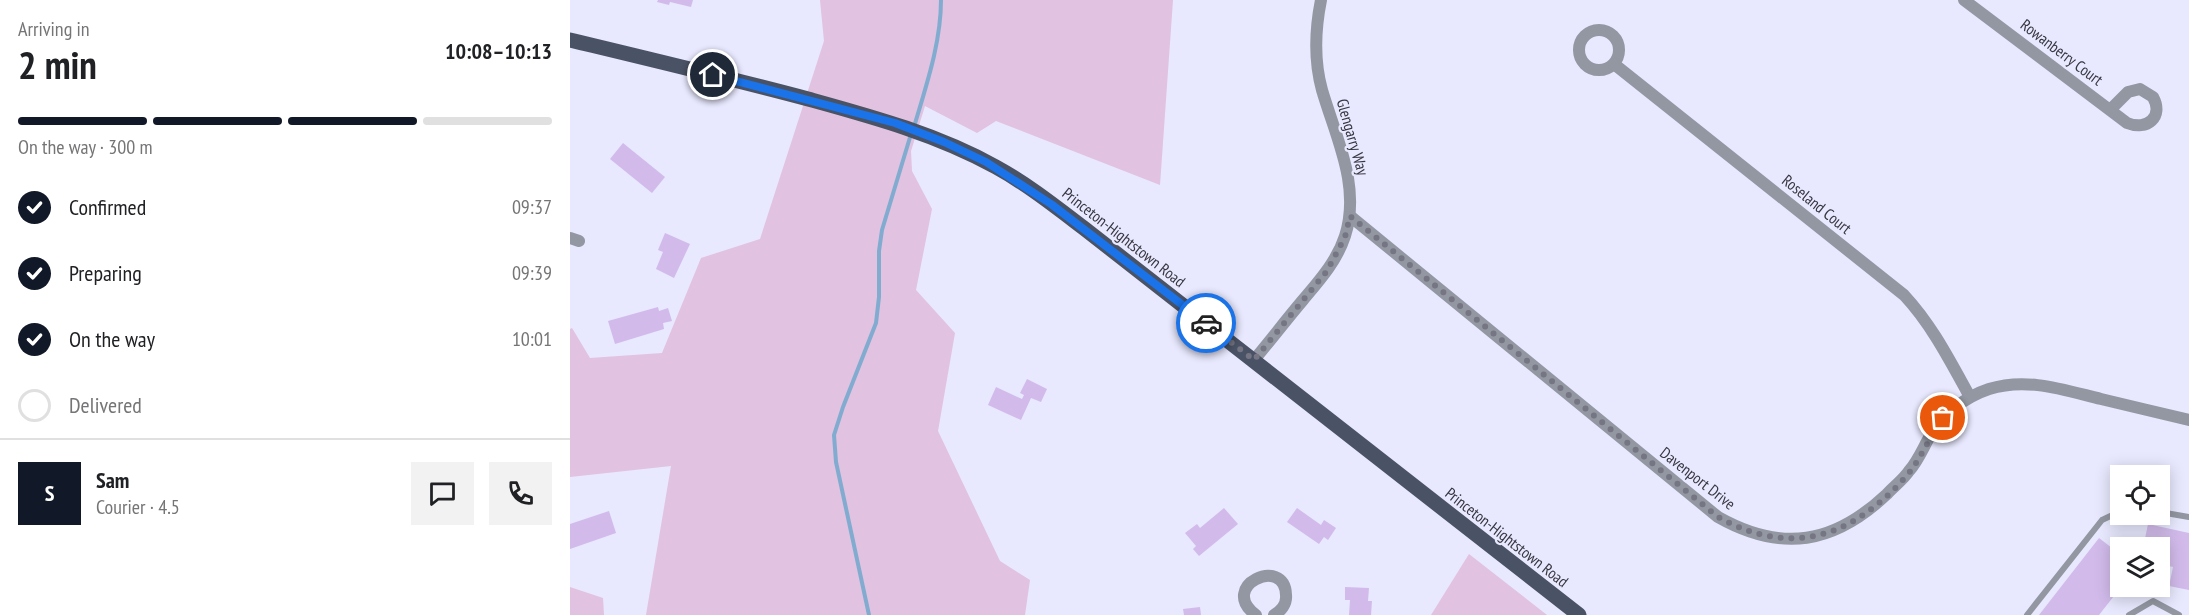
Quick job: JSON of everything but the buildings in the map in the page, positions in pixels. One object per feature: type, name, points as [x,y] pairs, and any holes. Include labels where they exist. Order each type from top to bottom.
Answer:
[{"type":"main road","name":"Princeton-Hightstown Road","points":[[570,40],[756,85],[895,123],[975,157],[1023,184],[1254,360],[1579,615]]},
{"type":"street","name":"Glengarry Way","points":[[1254,360],[1327,271],[1345,237],[1350,216],[1349,178],[1322,90],[1318,67],[1317,21],[1320,0]]},
{"type":"street","name":"Rowanberry Court","points":[[1964,0],[2111,109]]},
{"type":"street","name":"Roseland Court","points":[[1614,63],[1904,295],[1932,329],[1971,397]]},
{"type":"street","name":"Davenport Drive","points":[[1350,216],[1718,517],[1737,528],[1758,535],[1778,538],[1808,537],[1836,530],[1854,521],[1870,510],[1908,473],[1943,418],[1971,397],[2004,385],[2040,384],[2189,420]]},
{"type":"street","points":[[1256,615],[1246,604],[1244,593],[1247,585],[1254,578],[1265,575],[1276,578],[1285,589],[1286,602],[1274,615]]},
{"type":"lane","points":[[2170,514],[2189,517]]},
{"type":"lane","points":[[2027,615],[2102,520],[2110,516]]},
{"type":"lane","points":[[2129,615],[2152,601],[2179,615]]},
{"type":"shaded area","points":[[820,0],[1173,0],[1160,185],[996,121],[977,133],[925,106],[911,151],[912,171],[932,209],[916,290],[955,333],[938,431],[1000,561],[1030,580],[1025,615],[646,615],[671,466],[570,477],[570,329],[572,328],[590,358],[662,353],[701,258],[760,239],[824,41]]},
{"type":"shaded area","points":[[1469,554],[1547,615],[1431,615]]},
{"type":"shaded area","points":[[570,587],[603,598],[604,615],[570,615]]},
{"type":"waterway","points":[[914,127],[936,48],[941,0]]},
{"type":"waterway","points":[[869,615],[836,462],[834,435],[876,323],[882,230],[911,134]]},
{"type":"way so far","points":[[1206,323],[1254,360],[1337,256],[1350,216],[1718,517],[1737,528],[1758,535],[1778,538],[1817,536],[1836,530],[1870,510],[1908,473],[1943,418]]},
{"type":"route","points":[[713,75],[895,123],[944,142],[986,162],[1051,204],[1206,323]]}]
